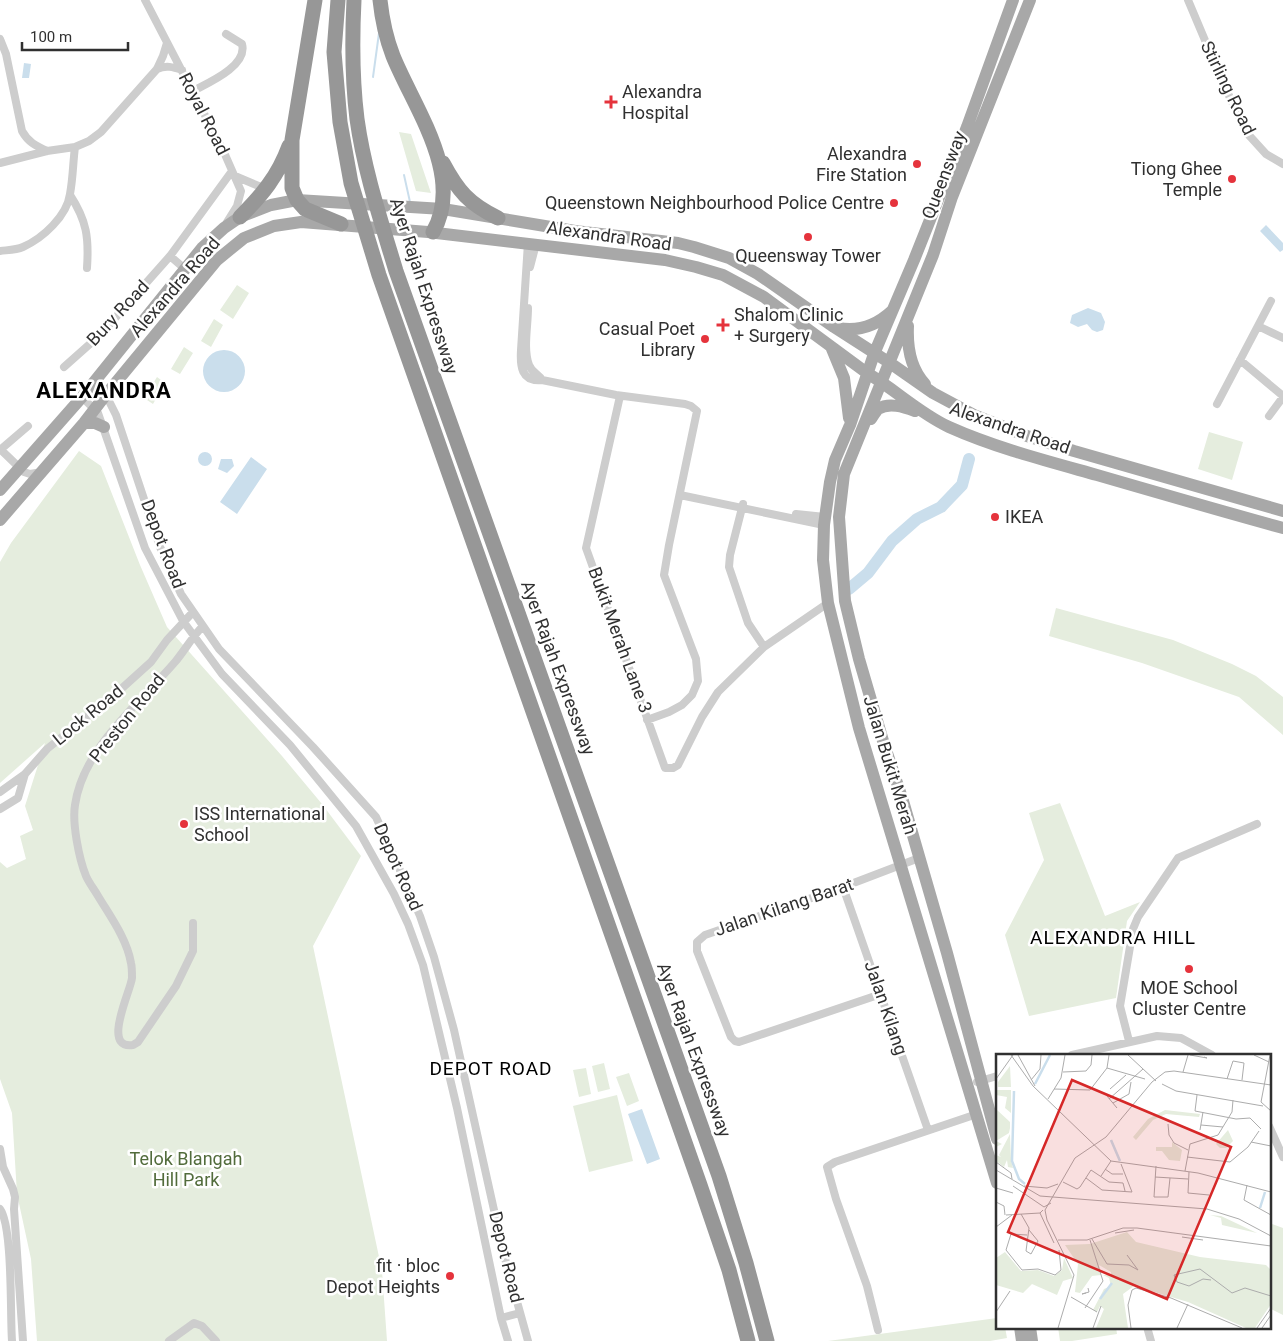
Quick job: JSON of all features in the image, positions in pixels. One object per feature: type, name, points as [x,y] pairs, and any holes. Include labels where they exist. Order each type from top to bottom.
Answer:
[{"type":"highway","points":[[315,0],[292,140],[292,188],[297,200],[305,209],[345,225]]},
{"type":"highway","name":"Ayer Rajah Expressway","points":[[338,0],[334,52],[340,122],[351,183],[379,275],[730,1270],[748,1341]]},
{"type":"highway","name":"Ayer Rajah Expressway","points":[[354,0],[352,52],[357,119],[370,184],[396,271],[719,1176],[746,1263],[767,1341]]},
{"type":"highway","points":[[380,0],[390,47],[415,101],[434,149],[443,183],[431,232]]},
{"type":"highway","points":[[240,217],[266,189],[284,159],[292,140]]},
{"type":"highway","points":[[434,149],[438,152],[456,185],[465,197],[482,210],[498,218]]},
{"type":"main road","name":"Queensway","points":[[874,354],[894,310],[967,127],[1013,0]]},
{"type":"main road","name":"Queensway","points":[[890,363],[933,255],[952,197],[1030,0]]},
{"type":"main road","name":"Alexandra Road","points":[[0,490],[82,397],[202,248],[224,228],[240,217],[271,205],[297,200],[436,208],[575,231],[678,243],[729,258],[758,274],[933,393],[974,415],[1027,436],[1283,511]]},
{"type":"main road","name":"Alexandra Road","points":[[0,520],[95,410],[217,260],[244,238],[274,226],[301,222],[431,232],[665,260],[723,275],[764,298],[867,373],[883,382],[922,413],[948,427],[1031,457],[1283,528]]},
{"type":"main road","points":[[517,222],[524,233],[535,244]]},
{"type":"main road","points":[[834,327],[850,330],[866,328],[882,321],[894,310]]},
{"type":"main road","points":[[908,319],[908,340],[911,360],[919,378],[933,393]]},
{"type":"main road","points":[[831,346],[844,378],[850,425]]},
{"type":"main road","name":"Jalan Bukit Merah","points":[[874,354],[850,425],[835,460],[824,521],[823,560],[828,603],[848,686],[996,1180]]},
{"type":"main road","name":"Jalan Bukit Merah","points":[[890,363],[844,474],[839,517],[845,601],[865,682],[940,929],[996,1135]]},
{"type":"main road","points":[[863,431],[878,409],[883,407],[904,407],[922,413]]},
{"type":"main road","points":[[974,415],[967,424],[968,430],[974,437]]},
{"type":"main road","points":[[84,422],[104,427]]},
{"type":"main road","points":[[0,490],[7,487],[11,488],[15,491],[17,502]]},
{"type":"main road","points":[[848,686],[865,682]]},
{"type":"main road","points":[[928,955],[940,947],[940,929]]},
{"type":"main road","points":[[1020,1328],[1022,1341]]},
{"type":"main road","points":[[1030,1328],[1032,1341]]},
{"type":"street","name":"Royal Road","points":[[145,0],[223,150],[242,191],[224,228]]},
{"type":"street","name":"Stirling Road","points":[[1188,0],[1246,132],[1266,154],[1283,164]]},
{"type":"street","points":[[193,91],[219,78],[232,68],[242,53],[242,44],[226,34]]},
{"type":"street","points":[[0,39],[6,54],[22,131],[34,145],[47,151]]},
{"type":"street","points":[[0,163],[47,151],[75,147],[90,141],[101,132],[157,69],[164,56],[167,43]]},
{"type":"street","points":[[157,69],[169,66],[182,70]]},
{"type":"street","points":[[0,251],[24,246],[47,231],[63,212],[70,195],[75,147]]},
{"type":"street","name":"Royal Road","points":[[234,173],[266,189]]},
{"type":"street","name":"Bury Road","points":[[64,367],[100,335],[170,256],[234,173]]},
{"type":"street","points":[[70,195],[80,211],[89,243],[87,268]]},
{"type":"street","points":[[535,244],[520,364],[525,375],[536,381],[542,380],[620,396]]},
{"type":"street","points":[[170,256],[185,269]]},
{"type":"street","points":[[1216,404],[1271,301]]},
{"type":"street","points":[[1258,326],[1283,338]]},
{"type":"street","points":[[1240,360],[1283,396],[1268,416]]},
{"type":"street","name":"Depot Road","points":[[91,385],[109,401],[116,415],[160,547],[181,594],[219,650],[313,747],[376,817],[420,916],[434,957],[454,1030],[504,1255],[528,1341]]},
{"type":"street","name":"Bukit Merah Lane 3","points":[[620,396],[685,404],[691,406],[696,411],[664,575],[696,659],[698,682],[692,694],[682,705],[670,712],[648,720],[586,548],[620,396]]},
{"type":"street","name":"Depot Road","points":[[82,397],[98,414],[104,427],[145,548],[183,621],[222,674],[290,745],[356,826],[394,894],[408,924],[427,981],[508,1341]]},
{"type":"street","points":[[28,426],[0,450],[24,472],[30,474],[42,472]]},
{"type":"street","points":[[680,494],[824,521]]},
{"type":"street","points":[[742,506],[730,555],[730,567],[748,623],[764,647]]},
{"type":"street","points":[[648,720],[665,768],[676,767],[702,717],[718,692],[764,647],[828,603]]},
{"type":"street","name":"Lock Road","points":[[0,792],[25,774],[47,749],[120,690],[151,662],[183,621],[193,612]]},
{"type":"street","name":"Preston Road","points":[[193,922],[193,951],[176,986],[138,1042],[133,1045],[125,1044],[119,1037],[118,1032],[121,1009],[132,978],[132,965],[129,952],[86,877],[77,840],[74,807],[82,778],[95,753],[146,692],[176,661],[203,626]]},
{"type":"street","points":[[0,809],[18,798],[25,774]]},
{"type":"street","points":[[1129,1041],[1120,1006],[1133,929],[1138,917],[1178,858],[1258,824]]},
{"type":"street","name":"Jalan Kilang Barat","points":[[881,994],[739,1042],[735,1041],[728,1031],[697,951],[697,942],[705,935],[843,887],[919,858]]},
{"type":"street","name":"Jalan Kilang","points":[[843,887],[928,1130]]},
{"type":"street","points":[[1077,1054],[1157,1036],[1181,1038],[1210,1054]]},
{"type":"street","points":[[968,1084],[996,1076]]},
{"type":"street","points":[[878,1330],[867,1286],[836,1199],[827,1167],[835,1162],[977,1114]]},
{"type":"street","points":[[1270,1128],[1283,1157]]},
{"type":"street","points":[[0,1149],[4,1167],[15,1197],[14,1209],[23,1341]]},
{"type":"street","points":[[0,1180],[10,1183]]},
{"type":"street","points":[[0,1209],[4,1216],[8,1238],[12,1341]]},
{"type":"street","points":[[502,1318],[520,1313]]},
{"type":"street","points":[[169,1341],[194,1323],[202,1326],[216,1341]]},
{"type":"street","points":[[1147,1328],[1152,1341]]},
{"type":"green space","points":[[399,132],[411,134],[431,193],[416,191]]},
{"type":"green space","points":[[237,285],[249,293],[233,319],[220,310]]},
{"type":"green space","points":[[214,319],[223,325],[211,347],[201,341]]},
{"type":"green space","points":[[184,347],[193,353],[180,374],[171,369]]},
{"type":"green space","points":[[157,377],[165,383],[153,404],[144,398]]},
{"type":"green space","points":[[1209,432],[1243,442],[1232,480],[1198,469]]},
{"type":"green space","name":"Telok Blangah Hill Park","points":[[79,451],[101,466],[167,627],[282,756],[322,804],[361,856],[313,946],[382,1271],[387,1341],[37,1341],[31,1259],[17,1194],[12,1113],[0,1079],[0,862],[7,868],[26,859],[20,836],[33,830],[25,806],[45,743],[0,783],[0,562],[11,543]]},
{"type":"green space","points":[[1056,608],[1173,640],[1256,676],[1283,697],[1283,735],[1239,697],[1142,663],[1049,636]]},
{"type":"green space","points":[[1060,803],[1105,916],[1140,902],[1127,921],[1116,998],[1029,1016],[1005,935],[1044,860],[1029,813]]},
{"type":"green space","points":[[604,1063],[610,1089],[598,1092],[592,1066]]},
{"type":"green space","points":[[586,1068],[591,1094],[579,1097],[573,1070]]},
{"type":"green space","points":[[629,1073],[639,1101],[627,1106],[616,1077]]},
{"type":"green space","points":[[617,1095],[633,1161],[589,1172],[573,1106]]},
{"type":"green space","points":[[1270,1223],[1283,1228],[1283,1315],[1270,1308]]},
{"type":"green space","points":[[996,1318],[996,1328],[1005,1328],[1007,1338],[990,1341],[828,1341]]},
{"type":"green space","points":[[1058,1328],[1116,1328],[1117,1334],[1060,1341]]},
{"type":"water","points":[[24,63],[31,64],[29,78],[22,78]]},
{"type":"water","points":[[1266,225],[1283,243],[1283,250],[1280,252],[1260,231]]},
{"type":"water","points":[[1088,308],[1101,313],[1105,322],[1103,330],[1097,332],[1092,330],[1087,324],[1078,327],[1070,323],[1072,315]]},
{"type":"water","points":[[224,350],[239,356],[245,371],[239,386],[224,392],[209,386],[203,371],[209,356]]},
{"type":"water","points":[[202,452],[208,452],[212,459],[208,466],[202,466],[198,462],[198,456]]},
{"type":"water","points":[[251,457],[267,469],[237,514],[220,502]]},
{"type":"water","points":[[221,459],[232,459],[234,466],[227,473],[218,469]]},
{"type":"water","points":[[642,1109],[660,1159],[647,1164],[628,1114]]},
{"type":"waterway","points":[[373,77],[379,33]]},
{"type":"waterway","points":[[404,175],[410,202]]},
{"type":"waterway","points":[[849,589],[868,573],[892,541],[917,519],[941,507],[962,485],[969,459]]},
{"type":"place","name":"Alexandra Hospital","points":[[611,102]]},
{"type":"place","name":"Alexandra Fire Station","points":[[917,164]]},
{"type":"place","name":"Tiong Ghee Temple","points":[[1232,179]]},
{"type":"place","name":"Queenstown Neighbourhood Police Centre","points":[[894,203]]},
{"type":"place","name":"Queensway Tower","points":[[808,237]]},
{"type":"place","name":"Shalom Clinic + Surgery","points":[[723,325]]},
{"type":"place","name":"Casual Poet Library","points":[[705,339]]},
{"type":"place","name":"IKEA","points":[[995,517]]},
{"type":"place","name":"ISS International School","points":[[184,824]]},
{"type":"place","name":"MOE School Cluster Centre","points":[[1189,969]]},
{"type":"place","name":"fit · bloc Depot Heights","points":[[450,1276]]},
{"type":"district","name":"ALEXANDRA","points":[[104,390]]},
{"type":"district","name":"ALEXANDRA HILL","points":[[1113,937]]},
{"type":"district","name":"DEPOT ROAD","points":[[491,1068]]}]
